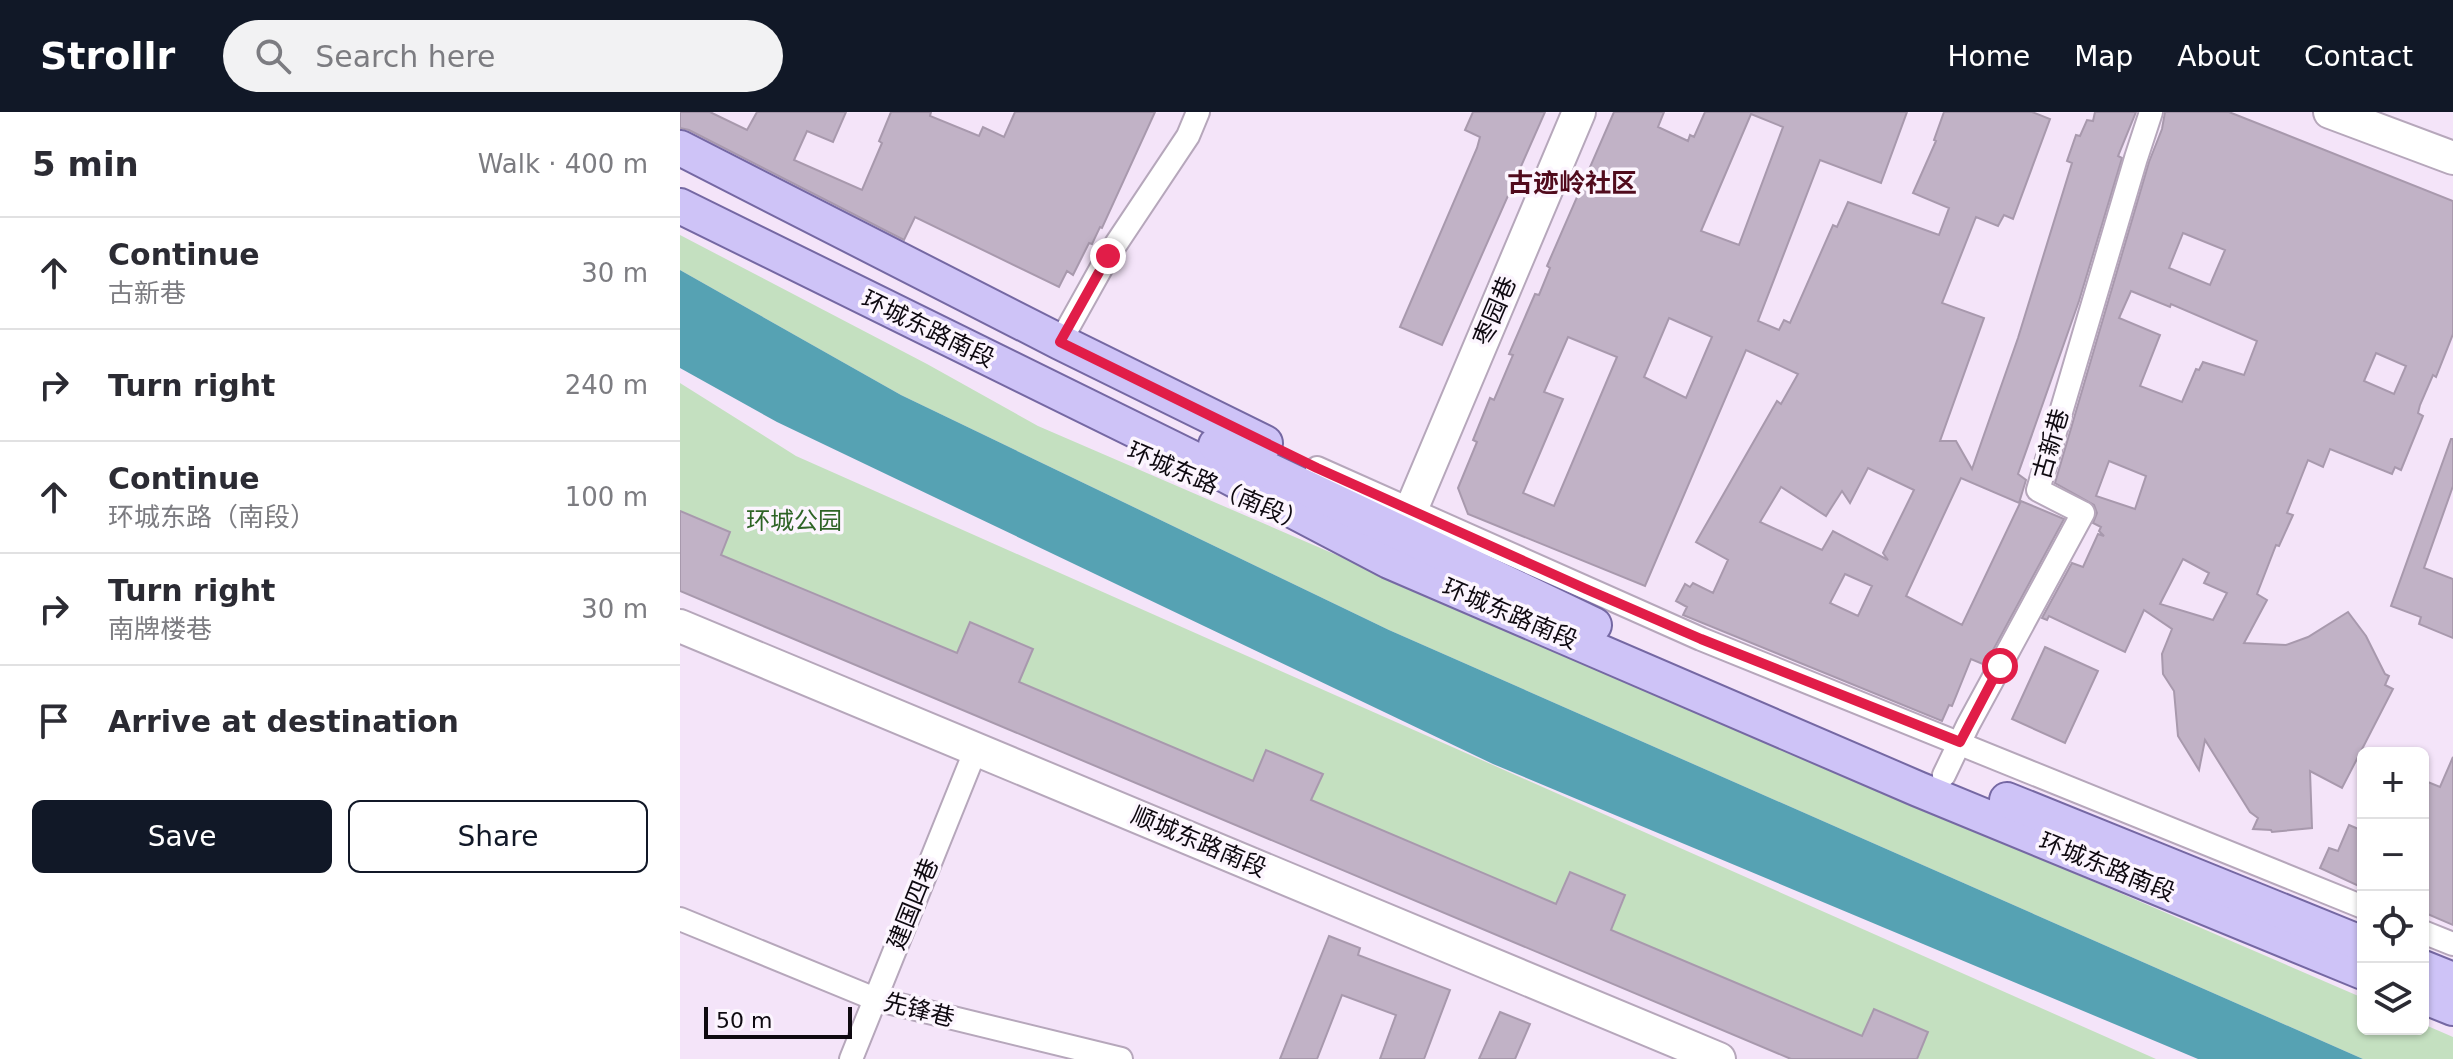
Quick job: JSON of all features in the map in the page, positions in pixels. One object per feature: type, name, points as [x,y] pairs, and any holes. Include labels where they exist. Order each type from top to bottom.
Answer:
[{"type":"main road","points":[[680,148],[1060,342],[1317,468],[1400,534]]},
{"type":"main road","name":"环城东路南段","points":[[680,184],[883,288],[1696,673],[2357,942]]},
{"type":"main road","name":"环城东路南段","points":[[680,206],[1214,469],[1400,534],[1918,789],[2357,970]]},
{"type":"main road","name":"环城东路（南段）","points":[[680,228],[1044,412],[1400,534]]},
{"type":"main road","points":[[2429,970],[2453,980]]},
{"type":"main road","points":[[2429,998],[2453,1008]]},
{"type":"street","points":[[1060,342],[1108,256],[1188,136],[1198,112]]},
{"type":"street","name":"枣园巷","points":[[1400,534],[1579,112]]},
{"type":"street","name":"古新巷","points":[[1944,775],[2083,513],[2038,490],[2151,112]]},
{"type":"street","points":[[2330,112],[2453,158]]},
{"type":"street","points":[[1400,534],[1687,633],[2357,905]]},
{"type":"street","name":"顺城东路南段","points":[[680,626],[1719,1059]]},
{"type":"street","name":"建国四巷","points":[[851,1059],[976,749]]},
{"type":"street","name":"先锋巷","points":[[680,919],[875,999],[1121,1059]]},
{"type":"street","points":[[2429,934],[2453,944]]},
{"type":"green space","points":[[680,235],[927,364],[1038,426],[2357,995],[2357,1035],[2429,1035],[2429,1027],[2453,1037],[2453,1059],[2363,1059],[1389,630],[901,395],[680,270]]},
{"type":"green space","name":"环城公园","points":[[680,383],[796,456],[2156,1059],[1917,1059],[1928,1032],[1875,1009],[1862,1036],[1611,930],[1625,895],[1570,872],[1556,904],[1311,800],[1322,774],[1253,781],[1019,682],[1033,649],[971,622],[957,653],[721,555],[680,511]]},
{"type":"water","points":[[680,270],[901,395],[1389,630],[2363,1059],[2198,1059],[1493,764],[777,422],[680,368]]},
{"type":"building","points":[[680,112],[710,112],[747,130],[757,112],[846,112],[833,142],[807,131],[794,160],[862,190],[891,112],[931,112],[930,116],[979,136],[983,127],[1004,137],[1015,112],[1155,112],[1102,228],[1092,244],[1089,243],[1073,275],[1067,271],[1059,287],[915,217],[904,240],[680,128]]},
{"type":"building","points":[[1473,112],[1545,112],[1442,345],[1400,327],[1477,148],[1480,137],[1465,130]]},
{"type":"building","points":[[1614,112],[1664,112],[1658,127],[1688,141],[1690,135],[1694,137],[1705,112],[1907,112],[1881,183],[1820,160],[1758,321],[1779,330],[1784,320],[1790,323],[1833,225],[1837,227],[1848,202],[1939,235],[1949,208],[1913,193],[1936,141],[1944,112],[2032,112],[2050,119],[2013,219],[2004,215],[1998,226],[1976,217],[1942,303],[1984,318],[1940,441],[1956,441],[1972,469],[2018,338],[2072,163],[2067,161],[2076,135],[2080,136],[2087,120],[2093,121],[2095,112],[2136,112],[2118,156],[2122,158],[2079,301],[2018,474],[2026,480],[2019,503],[1961,478],[1906,596],[1962,625],[2021,501],[2064,519],[1985,665],[1971,659],[1952,706],[1949,705],[1942,721],[1683,615],[1687,607],[1676,601],[1685,584],[1690,587],[1693,583],[1713,593],[1728,560],[1696,542],[1777,401],[1781,404],[1798,374],[1746,350],[1645,586],[1468,514],[1458,488],[1477,442],[1473,440],[1490,398],[1494,400],[1513,355],[1509,354],[1535,294],[1539,295],[1550,268],[1547,266]],"holes":[[[1751,114],[1783,127],[1739,245],[1701,231]],[[1669,318],[1712,337],[1686,398],[1644,377]],[[1568,337],[1617,357],[1554,506],[1523,493],[1563,399],[1544,392]],[[1868,468],[1914,490],[1883,553],[1888,560],[1833,531],[1822,550],[1760,522],[1781,487],[1826,516],[1842,491],[1850,503]],[[1845,574],[1872,586],[1858,616],[1830,603]]]},
{"type":"building","points":[[2165,112],[2229,112],[2453,201],[2453,334],[2436,377],[2433,375],[2420,405],[2418,413],[2423,416],[2401,470],[2395,467],[2392,474],[2330,449],[2323,467],[2308,460],[2287,513],[2293,515],[2279,546],[2276,545],[2257,594],[2267,600],[2244,643],[2286,645],[2308,637],[2348,612],[2389,676],[2385,685],[2393,689],[2363,747],[2357,747],[2357,759],[2342,788],[2310,771],[2312,828],[2272,832],[2253,829],[2258,818],[2250,812],[2205,740],[2199,770],[2178,736],[2174,691],[2163,674],[2162,654],[2172,629],[2144,610],[2125,652],[2049,616],[2047,620],[2042,618],[2072,563],[2083,567],[2098,534],[2104,536],[2099,531],[2101,527],[2093,523],[2097,513],[2094,505],[2055,483]],"holes":[[[2183,233],[2225,250],[2210,285],[2169,268]],[[2131,291],[2170,307],[2171,304],[2257,341],[2244,375],[2203,362],[2199,370],[2196,369],[2182,402],[2140,386],[2160,335],[2119,318]],[[2376,353],[2406,366],[2394,394],[2364,381]],[[2109,461],[2146,476],[2135,509],[2096,496]],[[2183,559],[2209,573],[2204,583],[2227,593],[2213,620],[2160,604]]]},
{"type":"building","points":[[2451,439],[2453,486],[2424,568],[2453,579],[2453,638],[2419,624],[2421,617],[2391,606]]},
{"type":"building","points":[[680,511],[730,532],[721,555],[957,653],[970,622],[1033,649],[1019,682],[1253,781],[1266,750],[1323,774],[1311,800],[1556,904],[1570,872],[1625,895],[1611,930],[1862,1036],[1874,1009],[1928,1032],[1917,1059],[1791,1059],[680,591]]},
{"type":"building","points":[[2045,647],[2098,671],[2065,743],[2012,719]]},
{"type":"building","points":[[2453,757],[2453,925],[2429,915],[2429,782],[2440,787]]},
{"type":"building","points":[[2349,825],[2357,828],[2357,885],[2320,868],[2329,848],[2338,851]]},
{"type":"building","points":[[1329,936],[1360,948],[1358,955],[1450,990],[1424,1059],[1380,1059],[1396,1015],[1342,995],[1317,1059],[1280,1059]]},
{"type":"building","points":[[1500,1012],[1530,1024],[1515,1059],[1479,1059]]},
{"type":"district","name":"古迹岭社区","points":[[1572,183]]},
{"type":"route","points":[[1108,256],[1060,342],[1317,468],[1701,639],[1960,742],[2000,666]]}]
